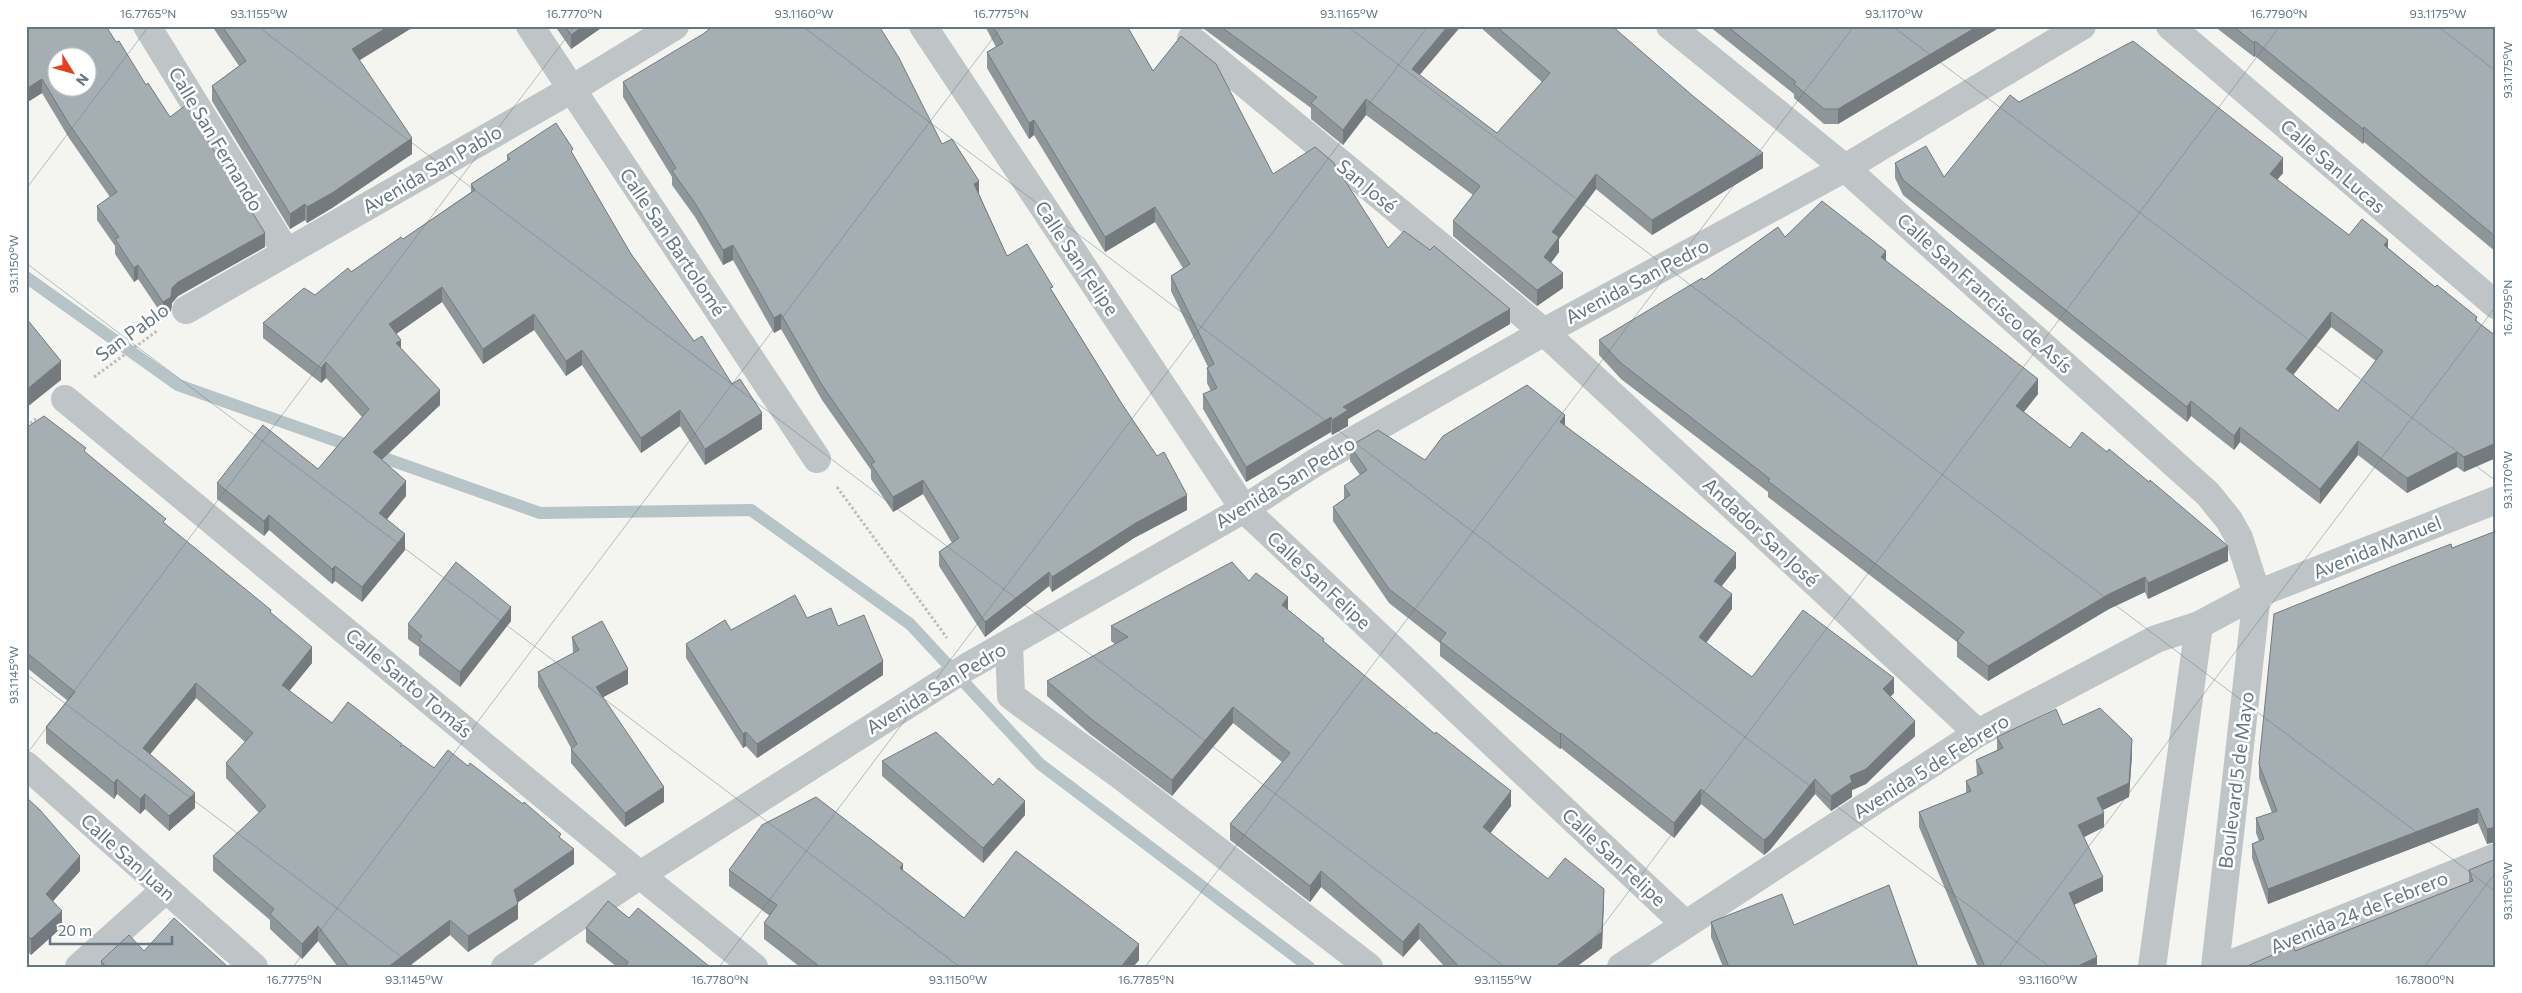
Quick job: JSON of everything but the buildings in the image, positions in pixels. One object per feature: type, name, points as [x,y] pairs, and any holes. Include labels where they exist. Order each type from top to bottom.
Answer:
[{"type":"street","name":"Calle San Fernando","points":[[147,26],[286,252]]},
{"type":"street","name":"Calle San Bartolomé","points":[[530,26],[817,459]]},
{"type":"street","name":"Avenida San Pablo","points":[[186,310],[572,90],[675,26]]},
{"type":"street","name":"Calle San Felipe","points":[[922,26],[1244,509],[1686,924]]},
{"type":"street","name":"Calle San Francisco de Asís","points":[[1670,26],[1846,168],[2208,494],[2229,520],[2239,538],[2258,594]]},
{"type":"street","name":"Avenida San Pedro","points":[[505,967],[640,875],[965,669],[1244,509],[1316,462],[1544,332],[1846,168],[2082,26]]},
{"type":"street","name":"Calle San Lucas","points":[[2170,26],[2496,305]]},
{"type":"street","name":"San José","points":[[1191,40],[1544,332]]},
{"type":"street","name":"Andador San José","points":[[1544,332],[1978,733]]},
{"type":"street","name":"Calle Santo Tomás","points":[[64,399],[754,967]]},
{"type":"street","name":"Avenida Manuel","points":[[2258,594],[2496,500]]},
{"type":"street","name":"Avenida 5 de Febrero","points":[[1621,967],[1978,733],[2156,639],[2199,625],[2258,594]]},
{"type":"street","name":"Boulevard 5 de Mayo","points":[[2215,967],[2258,594]]},
{"type":"street","points":[[2152,967],[2199,625]]},
{"type":"street","points":[[1009,644],[1011,696],[1121,776],[1369,967]]},
{"type":"street","name":"Calle San Juan","points":[[26,765],[254,967]]},
{"type":"street","name":"Avenida 24 de Febrero","points":[[2223,967],[2496,858]]},
{"type":"street","points":[[79,967],[165,890]]},
{"type":"path","name":"San Pablo","points":[[94,376],[186,310]]},
{"type":"path","points":[[817,459],[965,669]]},
{"type":"waterway","points":[[26,277],[178,385],[540,513],[751,510],[910,624],[1040,764],[1309,967]]}]
